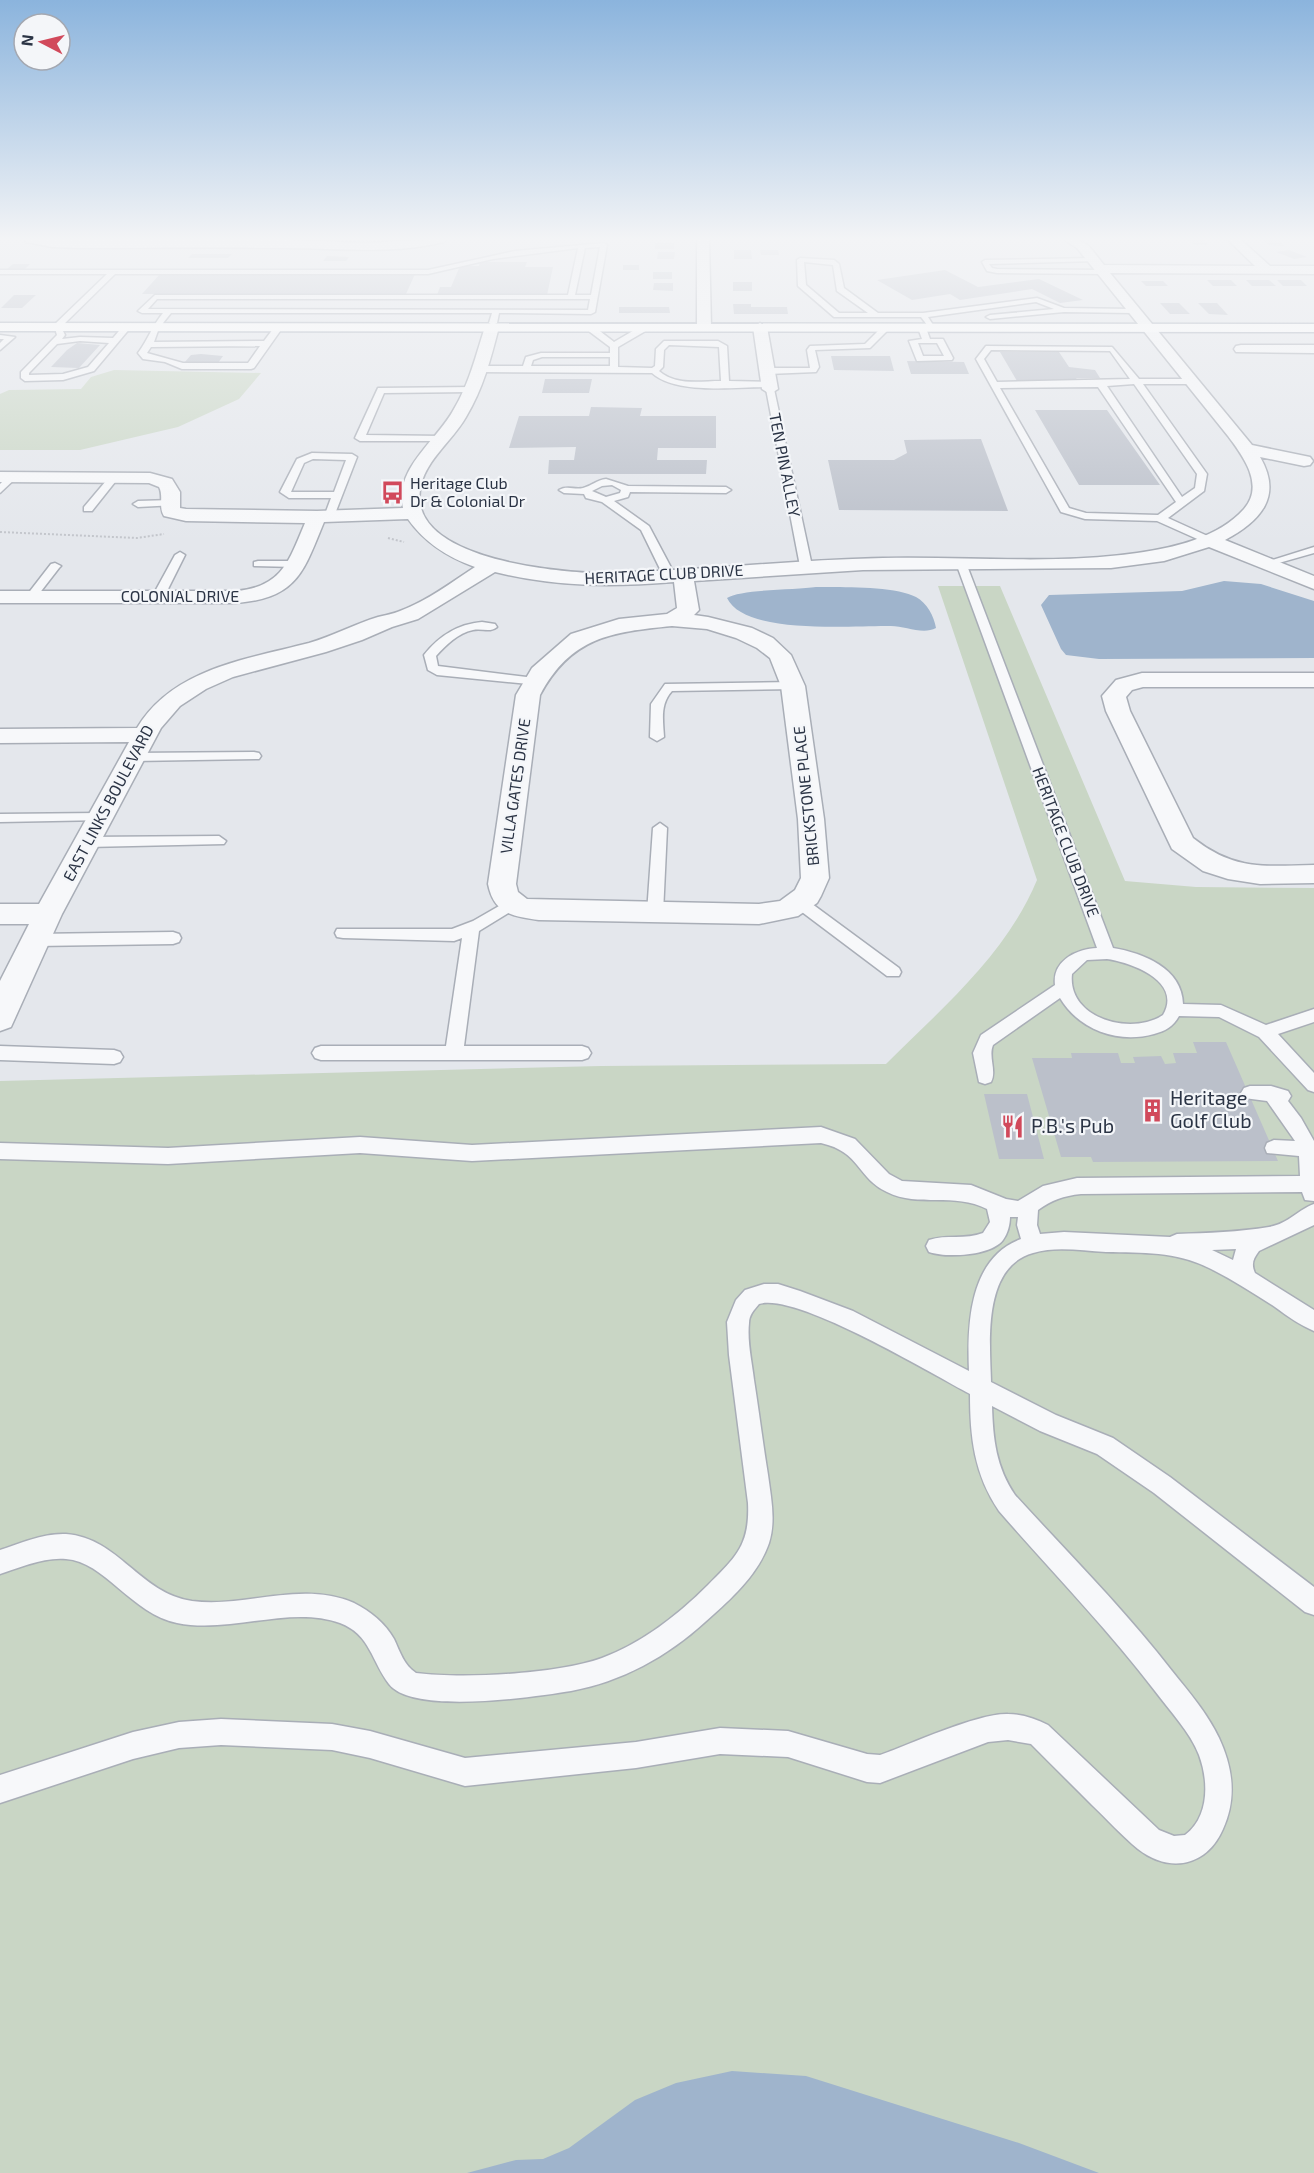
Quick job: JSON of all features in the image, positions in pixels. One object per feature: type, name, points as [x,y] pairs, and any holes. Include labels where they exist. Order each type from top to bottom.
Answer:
[{"type":"street","points":[[4,481],[150,478],[166,483],[171,492],[171,512],[186,515],[323,517],[413,513],[410,495],[414,478],[458,418],[479,369],[488,340]]},
{"type":"street","name":"TEN PIN ALLEY","points":[[762,340],[769,381]]},
{"type":"street","name":"HERITAGE CLUB DRIVE","points":[[413,513],[430,533],[451,549],[482,562],[523,573],[556,577],[668,575],[806,566],[1096,563],[1161,555],[1190,548],[1232,528],[1254,507],[1261,494],[1262,477],[1246,449],[1156,340]]},
{"type":"street","points":[[1241,349],[1314,349]]},
{"type":"street","points":[[1246,449],[1309,464]]},
{"type":"street","points":[[1257,467],[1309,464]]},
{"type":"street","name":"COLONIAL DRIVE","points":[[0,597],[236,597],[260,594],[279,586],[289,576],[323,517]]},
{"type":"street","points":[[1208,540],[1314,583]]},
{"type":"street","name":"EAST LINKS BOULEVARD","points":[[0,1019],[9,994],[42,927],[137,746],[172,701],[224,671],[350,637],[386,621],[411,615],[482,562]]},
{"type":"street","points":[[668,575],[688,610],[672,620],[661,610],[660,591],[668,575]]},
{"type":"street","name":"VILLA GATES DRIVE","points":[[513,903],[506,897],[502,884],[528,695],[535,682],[543,668],[579,639],[619,626],[672,620]]},
{"type":"street","name":"BRICKSTONE PLACE","points":[[672,620],[708,623],[744,633],[765,643],[780,655],[792,686],[811,819],[815,878],[807,896],[799,902]]},
{"type":"street","points":[[1314,680],[1142,680],[1124,685],[1114,696],[1118,711],[1182,843],[1201,860],[1230,872],[1314,874]]},
{"type":"street","points":[[0,735],[137,746]]},
{"type":"street","points":[[513,903],[519,907],[539,910],[759,914],[788,909],[799,902]]},
{"type":"street","points":[[0,914],[42,927]]},
{"type":"lane","points":[[67,340],[52,342],[25,372],[25,378],[63,377],[91,369],[116,341]]},
{"type":"lane","points":[[105,340],[116,341]]},
{"type":"lane","points":[[151,340],[142,353],[146,357],[167,360],[182,366],[251,366],[268,340]]},
{"type":"lane","points":[[604,340],[614,350],[614,369]]},
{"type":"lane","points":[[526,369],[528,359],[541,355],[614,350],[627,340]]},
{"type":"lane","points":[[862,340],[869,344]]},
{"type":"lane","points":[[656,372],[663,379],[675,384],[769,381],[815,368],[811,350],[813,348],[863,347],[873,340]]},
{"type":"lane","points":[[149,345],[266,343]]},
{"type":"lane","points":[[656,372],[659,367],[660,349],[667,343],[718,343],[723,346],[725,384]]},
{"type":"lane","points":[[989,348],[1112,349],[1137,381],[1202,474],[1200,489],[1167,515],[1159,518],[1085,516],[1065,510],[980,359],[989,348]]},
{"type":"lane","points":[[479,369],[614,369],[680,374]]},
{"type":"lane","points":[[714,374],[725,374]]},
{"type":"lane","name":"TEN PIN ALLEY","points":[[769,381],[806,566]]},
{"type":"lane","points":[[996,385],[1190,381]]},
{"type":"lane","points":[[1101,384],[1181,503]]},
{"type":"lane","points":[[442,439],[360,438],[381,390],[471,389]]},
{"type":"lane","points":[[323,517],[338,495],[352,457],[312,456],[300,461],[285,492],[289,495],[338,495]]},
{"type":"lane","points":[[88,509],[114,477]]},
{"type":"lane","points":[[564,490],[587,491],[596,484],[608,482],[620,484],[626,489],[726,490]]},
{"type":"lane","points":[[606,500],[624,495],[626,489]]},
{"type":"lane","points":[[587,491],[590,496],[606,500],[645,528],[668,575]]},
{"type":"lane","points":[[138,504],[171,503]]},
{"type":"lane","points":[[1159,518],[1208,540]]},
{"type":"lane","points":[[1268,563],[1314,549]]},
{"type":"lane","points":[[158,597],[180,555]]},
{"type":"lane","name":"HERITAGE CLUB DRIVE","points":[[961,563],[1107,953]]},
{"type":"lane","points":[[258,564],[295,564]]},
{"type":"lane","points":[[31,597],[55,566]]},
{"type":"lane","points":[[491,627],[473,625],[458,631],[430,655],[432,667],[437,671],[535,682]]},
{"type":"lane","points":[[657,737],[656,705],[660,696],[669,687],[792,686]]},
{"type":"lane","points":[[137,746],[254,756]]},
{"type":"lane","points":[[0,818],[100,817]]},
{"type":"lane","points":[[655,913],[660,828]]},
{"type":"lane","points":[[87,842],[219,841]]},
{"type":"lane","points":[[799,902],[893,972]]},
{"type":"lane","points":[[343,933],[454,935],[471,929],[513,903]]},
{"type":"lane","points":[[42,927],[173,938]]},
{"type":"lane","points":[[454,1053],[471,929]]},
{"type":"lane","points":[[1107,953],[1132,957],[1162,974],[1176,998],[1175,1010],[1168,1021],[1154,1029],[1137,1032],[1117,1030],[1098,1024],[1081,1014],[1069,1001],[1063,988],[1063,975],[1070,964],[1082,956],[1107,953]]},
{"type":"lane","points":[[985,1077],[980,1056],[981,1047],[987,1040],[1063,988]]},
{"type":"lane","points":[[1175,1010],[1221,1011],[1265,1032],[1314,1085]]},
{"type":"lane","points":[[1265,1032],[1314,1015]]},
{"type":"lane","points":[[0,1053],[114,1057]]},
{"type":"lane","points":[[321,1053],[582,1053]]},
{"type":"lane","points":[[1250,1093],[1282,1096],[1314,1131]]},
{"type":"lane","points":[[1271,1094],[1299,1128],[1311,1175]]},
{"type":"lane","points":[[0,1151],[168,1156],[360,1145],[472,1153],[821,1135],[844,1140],[854,1145],[883,1179],[894,1186],[905,1190],[971,1193],[1007,1208],[1028,1207],[1042,1195],[1057,1189],[1081,1186],[1311,1175]]},
{"type":"lane","points":[[1274,1148],[1311,1175]]},
{"type":"lane","points":[[936,1246],[979,1244],[991,1239],[998,1232],[1000,1219],[999,1210],[994,1203]]},
{"type":"lane","points":[[1028,1207],[1027,1225],[1033,1244]]},
{"type":"lane","points":[[0,1789],[142,1744],[180,1735],[205,1733],[337,1737],[378,1746],[441,1768],[465,1772],[636,1755],[731,1741],[788,1744],[867,1768],[879,1769],[988,1729],[1005,1725],[1020,1726],[1039,1734],[1149,1840],[1164,1848],[1180,1851],[1195,1846],[1207,1834],[1216,1817],[1219,1794],[1217,1771],[1210,1749],[1196,1724],[1149,1661],[995,1488],[988,1473],[983,1446],[979,1323],[981,1304],[994,1276],[1012,1254],[1033,1244],[1059,1241],[1152,1244],[1217,1242],[1268,1235],[1293,1228],[1312,1217]]},
{"type":"lane","points":[[1249,1282],[1245,1274],[1244,1258],[1259,1239],[1268,1235]]},
{"type":"lane","points":[[991,1239],[1012,1254]]},
{"type":"lane","points":[[1152,1244],[1183,1248],[1249,1282],[1314,1321]]},
{"type":"lane","points":[[0,1562],[51,1546],[66,1545],[83,1549],[101,1559],[136,1589],[172,1609],[200,1613],[322,1606],[335,1609],[348,1614],[374,1633],[384,1648],[393,1669],[403,1681],[416,1686],[481,1686],[583,1676],[625,1661],[666,1637],[701,1609],[729,1581],[754,1550],[760,1529],[760,1503],[738,1337],[738,1322],[743,1307],[752,1297],[764,1293],[778,1293],[856,1323],[981,1386],[1048,1423],[1105,1446],[1162,1485],[1314,1603]]},
{"type":"path","points":[[0,531],[137,538],[170,533]]},
{"type":"path","points":[[382,536],[403,541],[408,545]]},
{"type":"green space","points":[[114,370],[261,373],[239,399],[178,427],[80,450],[0,450],[0,394],[9,390],[81,389],[91,377]]},
{"type":"green space","name":"Heritage Golf Club","points":[[938,586],[1000,586],[1125,881],[1196,887],[1314,888],[1314,2173],[0,2173],[0,1081],[601,1066],[886,1064],[950,1001],[990,956],[1008,933],[1037,880]]},
{"type":"water","points":[[1224,581],[1261,584],[1314,601],[1314,658],[1099,659],[1066,655],[1041,605],[1049,595],[1182,591]]},
{"type":"water","points":[[816,587],[868,588],[907,593],[927,606],[936,628],[925,631],[896,626],[828,627],[777,623],[755,618],[738,610],[727,598],[756,591]]},
{"type":"water","points":[[732,2071],[806,2076],[1019,2143],[1099,2173],[467,2173],[516,2160],[543,2159],[569,2148],[635,2100],[676,2083]]},
{"type":"building","points":[[77,343],[100,345],[79,368],[51,367],[67,350]]},
{"type":"building","points":[[1000,352],[1059,352],[1069,367],[1095,370],[1100,378],[1076,378],[1078,381],[1017,381]]},
{"type":"building","points":[[191,355],[223,356],[218,363],[184,363]]},
{"type":"building","points":[[831,356],[890,356],[894,371],[834,370]]},
{"type":"building","points":[[907,361],[964,362],[969,374],[911,374]]},
{"type":"building","points":[[545,379],[592,379],[589,393],[542,393]]},
{"type":"building","points":[[591,407],[642,408],[640,416],[716,416],[716,448],[658,448],[657,460],[707,460],[706,474],[548,474],[549,460],[574,460],[576,447],[509,448],[519,416],[589,416]]},
{"type":"building","points":[[1035,410],[1107,410],[1160,485],[1079,485]]},
{"type":"building","points":[[981,439],[1008,511],[839,510],[828,460],[894,460],[907,453],[904,440]]},
{"type":"building","name":"Heritage Golf Club","points":[[1193,1042],[1226,1042],[1278,1161],[1093,1162],[1091,1157],[1061,1157],[1032,1058],[1072,1058],[1071,1053],[1118,1053],[1121,1063],[1135,1063],[1133,1057],[1161,1056],[1165,1064],[1176,1063],[1173,1053],[1197,1053]]},
{"type":"building","name":"P.B.'s Pub","points":[[984,1094],[1027,1094],[1044,1159],[999,1159]]},
{"type":"place","name":"Heritage Club Dr & Colonial Dr","points":[[392,492]]},
{"type":"place","name":"Heritage Golf Club","points":[[1152,1110]]},
{"type":"place","name":"P.B.'s Pub","points":[[1013,1126]]}]
